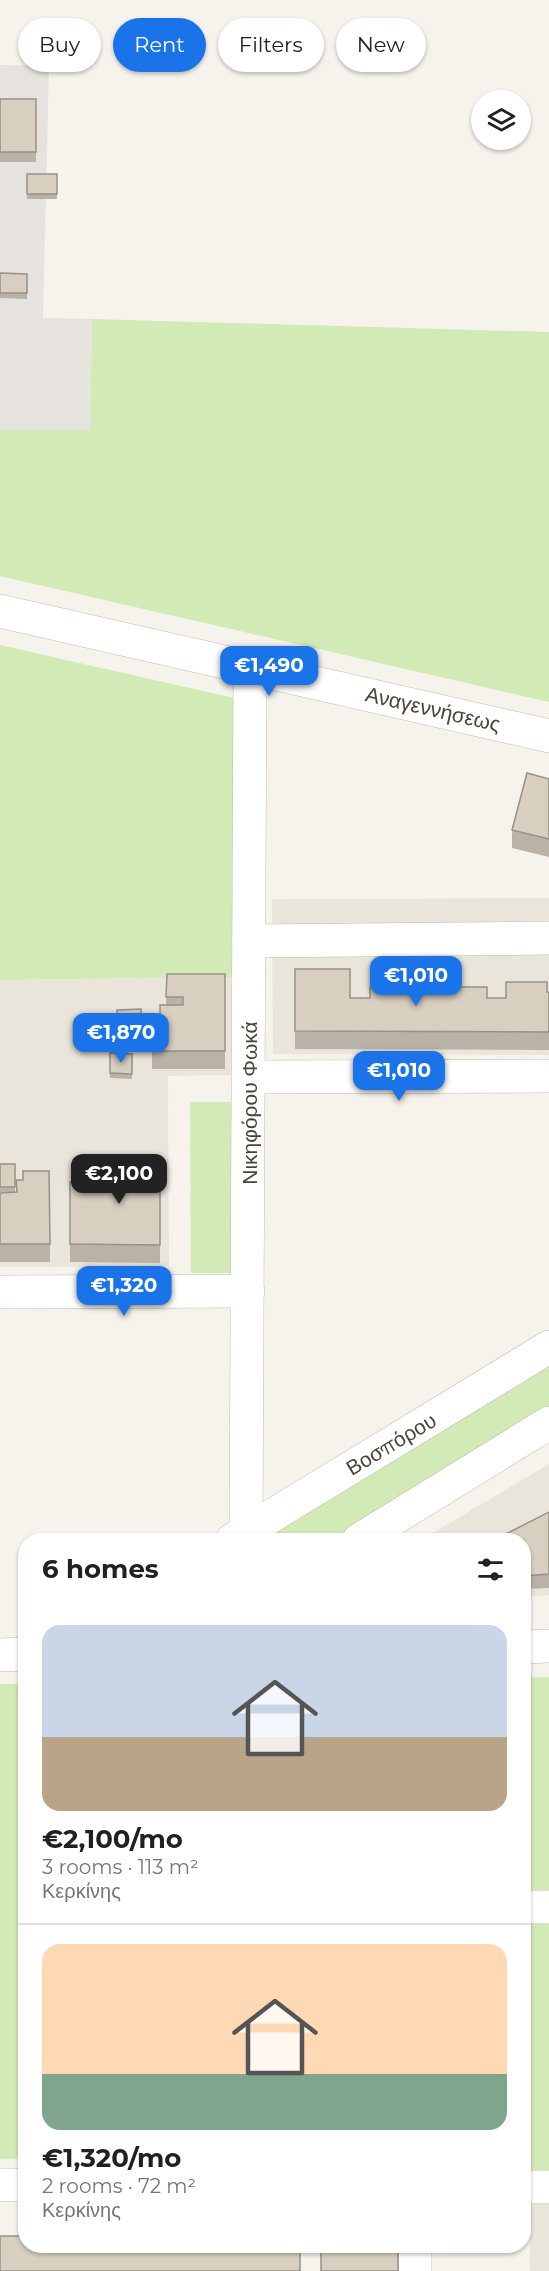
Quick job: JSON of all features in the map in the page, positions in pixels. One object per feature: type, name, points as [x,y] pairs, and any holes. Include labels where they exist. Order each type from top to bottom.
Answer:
[{"type":"street","name":"Αναγεννήσεως","points":[[0,611],[250,666],[549,736]]},
{"type":"street","name":"Νικηφόρου Φωκά","points":[[242,1533],[248,1292],[250,666]]},
{"type":"street","points":[[249,941],[549,938]]},
{"type":"street","points":[[249,1077],[549,1076]]},
{"type":"street","points":[[0,1292],[248,1292]]},
{"type":"street","name":"Βοσπόρου","points":[[248,1533],[549,1347]]},
{"type":"street","points":[[370,1533],[549,1423]]},
{"type":"street","points":[[531,1647],[549,1646]]},
{"type":"street","points":[[0,1655],[18,1654]]},
{"type":"street","points":[[531,1907],[549,1907]]},
{"type":"street","points":[[0,2185],[18,2185]]},
{"type":"street","points":[[531,2187],[549,2187]]},
{"type":"street","points":[[415,2253],[415,2271]]},
{"type":"shaded area","points":[[0,65],[18,65],[18,72],[49,72],[43,318],[92,319],[90,431],[0,430]]},
{"type":"shaded area","points":[[549,898],[549,1055],[273,1054],[272,899]]},
{"type":"shaded area","points":[[231,977],[232,1075],[168,1076],[169,1266],[0,1267],[0,980]]},
{"type":"shaded area","points":[[549,1464],[549,1595],[531,1596],[531,1533],[433,1533]]},
{"type":"shaded area","points":[[531,2198],[549,2198],[549,2271],[530,2271]]},
{"type":"green space","points":[[92,319],[549,332],[549,702],[0,576],[0,430],[90,430]]},
{"type":"green space","points":[[0,645],[234,698],[235,977],[0,980]]},
{"type":"green space","points":[[190,1102],[239,1102],[239,1273],[191,1273]]},
{"type":"green space","points":[[549,1361],[549,1410],[348,1533],[276,1533],[274,1529]]},
{"type":"green space","points":[[549,1677],[549,2177],[531,2177],[531,1678]]},
{"type":"green space","points":[[0,1684],[18,1684],[18,2159],[0,2159]]},
{"type":"building","points":[[0,99],[36,99],[36,152],[0,152]]},
{"type":"building","points":[[27,174],[57,174],[57,194],[27,194]]},
{"type":"building","points":[[0,273],[27,274],[27,293],[0,293]]},
{"type":"building","points":[[527,773],[549,779],[549,839],[512,830]]},
{"type":"building","points":[[295,969],[350,969],[350,998],[370,998],[370,987],[487,987],[487,998],[506,998],[506,982],[547,982],[549,1032],[295,1031]]},
{"type":"building","points":[[167,974],[225,974],[225,1051],[152,1051],[152,1022],[160,1022],[160,1005],[183,1005],[183,997],[166,997]]},
{"type":"building","points":[[141,1009],[142,1027],[118,1028],[117,1010]]},
{"type":"building","points":[[110,1053],[132,1054],[132,1074],[110,1073]]},
{"type":"building","points":[[112,1156],[160,1156],[160,1245],[70,1244],[70,1182],[112,1182]]},
{"type":"building","points":[[0,1164],[15,1164],[15,1187],[0,1187]]},
{"type":"building","points":[[23,1171],[49,1171],[50,1244],[0,1244],[0,1193],[17,1192],[16,1180],[23,1180]]},
{"type":"building","points":[[549,1512],[549,1574],[531,1575],[531,1533],[508,1533]]},
{"type":"building","points":[[0,2236],[18,2236],[18,2253],[300,2253],[300,2271],[0,2271]]},
{"type":"building","points":[[321,2253],[398,2253],[398,2271],[321,2271]]}]
